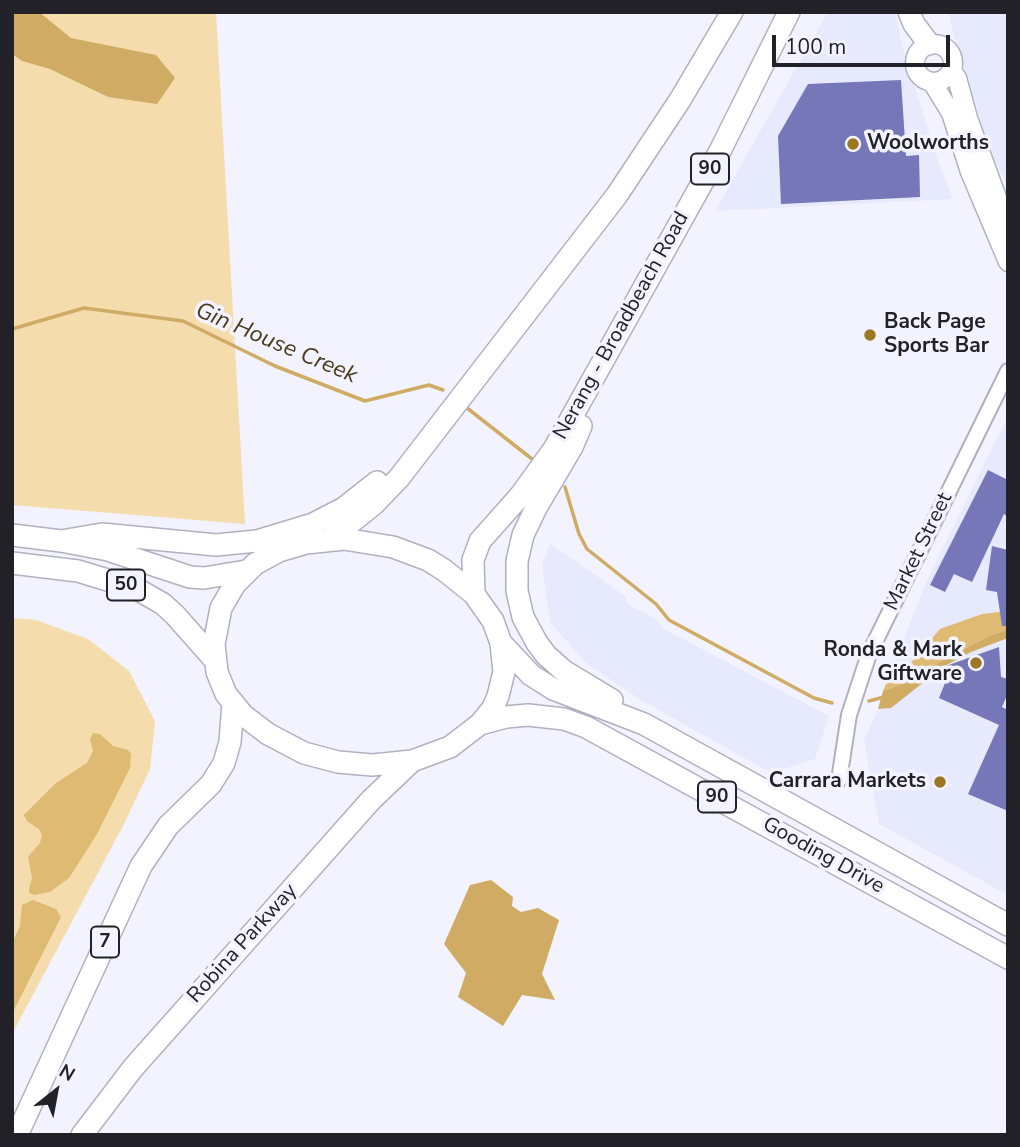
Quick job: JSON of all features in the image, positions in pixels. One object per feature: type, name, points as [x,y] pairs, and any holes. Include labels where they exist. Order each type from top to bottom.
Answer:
[{"type":"main road","name":"90","points":[[480,724],[450,747],[412,761],[352,764],[304,753],[268,734],[233,704],[221,684],[214,659],[215,634],[221,608],[246,571],[279,551],[329,540],[374,504],[415,459],[617,195],[673,111],[732,12]]},
{"type":"main road","name":"Nerang - Broadbeach Road","points":[[474,594],[473,559],[480,541],[542,468],[589,388],[721,149],[789,12]]},
{"type":"main road","points":[[909,12],[914,24],[929,44]]},
{"type":"main road","name":"90","points":[[589,388],[580,431],[532,515],[523,536],[517,561],[517,591],[523,617],[547,655],[564,671],[626,708],[644,724]]},
{"type":"main road","points":[[61,541],[102,534],[216,544],[277,537],[313,524],[344,508],[381,479],[415,459]]},
{"type":"main road","name":"50","points":[[12,535],[115,552],[190,577],[204,578],[246,571]]},
{"type":"main road","points":[[329,540],[375,542],[411,552],[444,570],[474,594],[493,621],[501,643],[504,672],[493,708],[480,724]]},
{"type":"main road","name":"50","points":[[12,563],[78,571],[137,589],[157,600],[175,615],[214,659]]},
{"type":"main road","name":"Gooding Drive","points":[[501,643],[531,675],[553,689],[644,724],[1008,925]]},
{"type":"main road","name":"7","points":[[17,1135],[141,866],[168,825],[211,784],[224,763],[232,732],[233,704]]},
{"type":"main road","name":"Gooding Drive","points":[[480,724],[528,715],[564,719],[593,730],[1008,958]]},
{"type":"main road","name":"Robina Parkway","points":[[82,1135],[142,1058],[371,800],[412,761]]},
{"type":"street","points":[[929,44],[939,44],[948,49],[953,59],[952,71],[944,80],[932,82],[921,78],[915,67],[916,55],[929,44]]},
{"type":"street","points":[[952,71],[957,78],[968,118],[1006,220]]},
{"type":"street","points":[[932,82],[951,113],[973,180],[1008,262]]},
{"type":"street","name":"Market Street","points":[[839,780],[849,715],[869,654],[1008,371]]},
{"type":"shaded area","points":[[12,12],[216,12],[245,524],[12,505]]},
{"type":"shaded area","points":[[12,12],[39,12],[71,38],[156,55],[175,78],[157,104],[108,97],[50,69],[22,61],[12,54]]},
{"type":"shaded area","points":[[828,12],[895,12],[903,49],[936,155],[953,199],[715,211]]},
{"type":"shaded area","points":[[949,12],[1008,12],[1008,188],[986,139]]},
{"type":"shaded area","points":[[1008,416],[1008,611],[982,614],[970,619],[925,648],[909,665],[891,671],[928,578]]},
{"type":"shaded area","points":[[550,544],[624,595],[628,604],[655,619],[664,629],[829,716],[815,759],[771,773],[641,700],[585,662],[550,622],[542,565]]},
{"type":"shaded area","points":[[1008,611],[1008,629],[934,665],[913,680],[883,691],[891,672],[909,665],[940,629],[982,614]]},
{"type":"shaded area","points":[[12,618],[36,620],[88,639],[129,671],[155,721],[150,769],[124,824],[12,1034]]},
{"type":"shaded area","points":[[1008,629],[1008,638],[971,652],[943,667],[891,708],[878,709],[883,691],[913,680],[934,665]]},
{"type":"shaded area","name":"Carrara Markets","points":[[1008,638],[1008,895],[879,824],[864,740],[878,709],[891,708],[943,667],[971,652]]},
{"type":"shaded area","points":[[93,733],[100,734],[113,746],[128,750],[131,754],[130,768],[97,834],[69,878],[50,892],[34,895],[29,893],[32,878],[28,857],[40,843],[42,835],[24,815],[56,783],[87,763],[93,751],[90,740]]},
{"type":"shaded area","points":[[491,880],[513,897],[512,906],[521,912],[538,908],[559,920],[542,974],[555,1000],[522,995],[503,1026],[458,997],[466,973],[444,944],[470,885]]},
{"type":"shaded area","points":[[33,900],[56,909],[61,917],[12,1014],[14,939],[20,926],[22,905]]},
{"type":"building","points":[[901,80],[906,156],[919,155],[920,197],[781,204],[778,136],[808,84]]},
{"type":"building","points":[[988,470],[1008,480],[1008,517],[1004,514],[972,582],[954,574],[945,592],[930,585]]},
{"type":"building","points":[[992,546],[1008,550],[1008,626],[1002,626],[997,592],[986,590]]},
{"type":"building","points":[[999,647],[1001,677],[1008,679],[1008,693],[1002,707],[1006,709],[1008,705],[1008,811],[968,794],[999,725],[939,698],[947,678],[943,667]]},
{"type":"waterway","name":"Gin House Creek","points":[[12,329],[84,308],[183,321],[275,366],[365,401],[429,385],[443,390]]},
{"type":"waterway","name":"Gin House Creek","points":[[467,408],[532,459]]},
{"type":"waterway","name":"Gin House Creek","points":[[565,487],[579,534],[587,549],[656,604],[669,620],[814,698],[832,703]]},
{"type":"waterway","name":"Gin House Creek","points":[[869,701],[884,697]]},
{"type":"place","name":"Woolworths","points":[[853,144]]},
{"type":"place","name":"Back Page Sports Bar","points":[[870,335]]},
{"type":"place","name":"Ronda & Mark Giftware","points":[[976,663]]},
{"type":"place","name":"Carrara Markets","points":[[940,782]]}]
